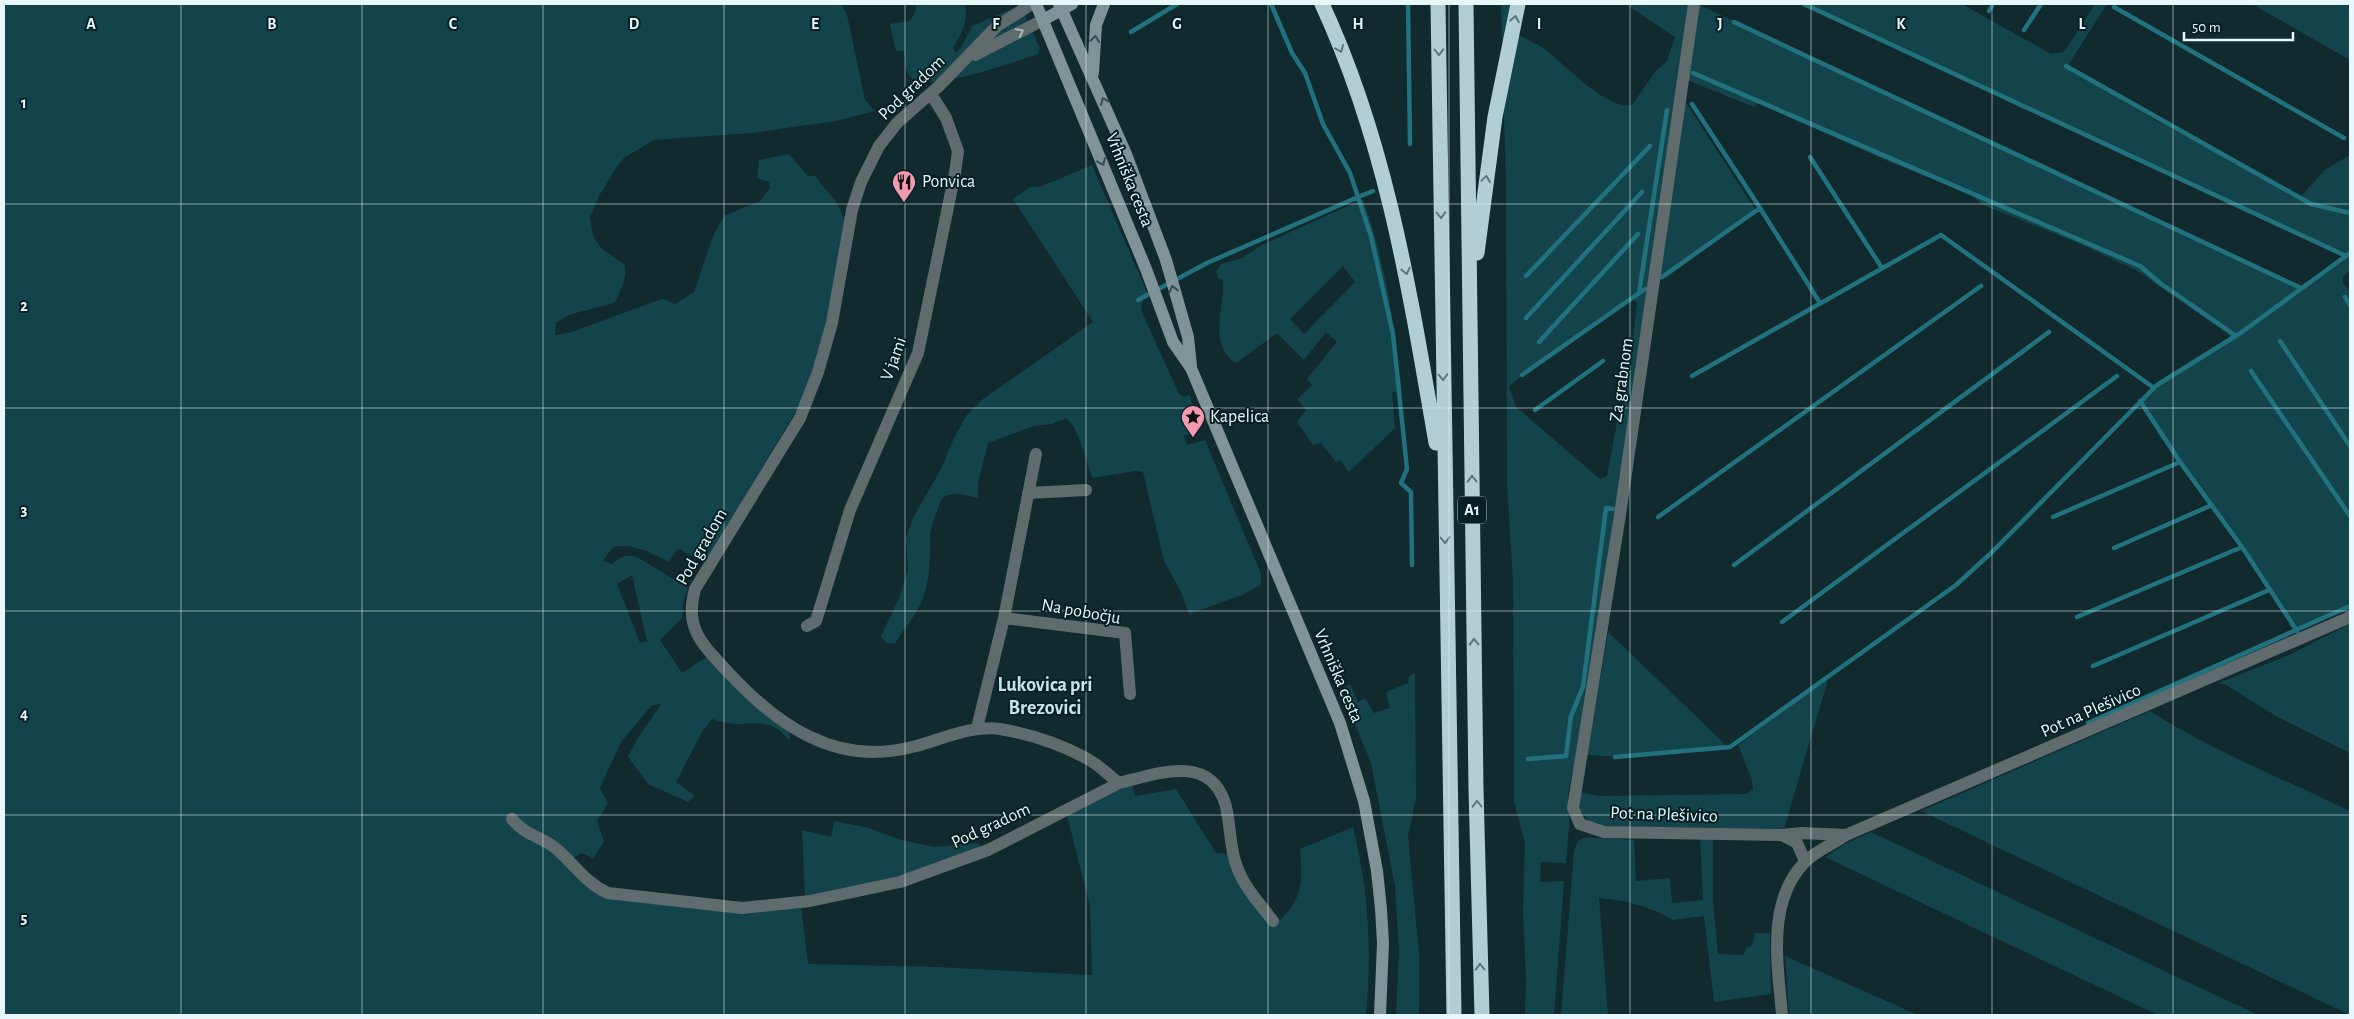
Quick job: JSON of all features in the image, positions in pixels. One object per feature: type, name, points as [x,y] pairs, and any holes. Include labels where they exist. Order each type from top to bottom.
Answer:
[{"type":"highway","points":[[1322,4],[1358,92],[1384,172],[1409,283],[1445,490]]},
{"type":"highway","name":"A1","points":[[1438,4],[1454,1015]]},
{"type":"highway","name":"A1","points":[[1466,4],[1482,1015]]},
{"type":"highway","points":[[1470,314],[1491,146],[1518,4]]},
{"type":"main road","name":"Vrhniška cesta","points":[[1036,4],[1146,269],[1173,342],[1191,368],[1340,723],[1364,801],[1377,871],[1383,943],[1380,1015]]},
{"type":"main road","points":[[1092,76],[1096,25],[1104,4]]},
{"type":"main road","name":"Vrhniška cesta","points":[[1064,6],[1126,154],[1166,260],[1181,319],[1188,337],[1191,368]]},
{"type":"main road","points":[[1043,20],[1064,6]]},
{"type":"street","name":"Pod gradom","points":[[1032,4],[997,26],[931,94],[896,123],[869,164],[852,210],[832,323],[818,372],[800,418],[694,589],[690,605],[690,617],[697,636],[735,680],[762,707],[813,740],[843,750],[879,752],[909,748],[977,728],[1000,729],[1056,744],[1087,759],[1119,783]]},
{"type":"street","name":"Za grabnom","points":[[1581,762],[1620,515],[1694,4]]},
{"type":"street","points":[[966,59],[1043,20]]},
{"type":"street","name":"V jami","points":[[807,626],[816,621],[850,510],[918,353],[958,151],[946,118],[931,94]]},
{"type":"street","points":[[977,728],[1004,618],[1036,454]]},
{"type":"street","points":[[1028,493],[1086,490]]},
{"type":"street","name":"Pot na Plešivico","points":[[1782,1015],[1778,964],[1778,920],[1784,897],[1794,875],[1805,861],[1846,835],[2007,767],[2350,617]]},
{"type":"street","name":"Na pobočju","points":[[1004,618],[1125,633],[1130,694]]},
{"type":"street","name":"Pot na Plešivico","points":[[1581,762],[1573,808],[1580,824],[1604,832],[1846,835]]},
{"type":"street","name":"Pod gradom","points":[[512,819],[520,829],[552,846],[593,886],[608,893],[742,908],[790,904],[900,882],[988,850],[1119,783],[1177,770],[1192,771],[1212,780],[1225,804],[1230,842],[1237,868],[1248,887],[1273,921]]},
{"type":"street","points":[[1782,834],[1796,843],[1805,861]]},
{"type":"shaded area","points":[[4,4],[842,4],[847,15],[865,100],[875,111],[836,121],[752,133],[654,140],[624,158],[599,196],[590,217],[593,236],[601,248],[625,265],[625,275],[621,288],[615,302],[569,315],[556,323],[555,335],[569,333],[656,301],[664,299],[675,304],[694,292],[713,236],[724,216],[760,201],[770,188],[769,182],[757,178],[759,160],[789,154],[808,176],[815,176],[839,208],[844,220],[828,320],[815,368],[797,409],[705,564],[678,548],[669,562],[648,552],[628,546],[613,547],[603,561],[612,564],[624,557],[637,557],[688,588],[683,603],[682,618],[660,640],[682,673],[706,657],[789,729],[790,741],[777,729],[766,724],[733,724],[712,719],[702,732],[676,782],[695,796],[688,802],[648,784],[628,757],[637,739],[661,704],[652,705],[621,742],[600,788],[608,803],[597,821],[604,842],[593,858],[582,853],[571,859],[536,840],[602,894],[801,905],[808,964],[935,967],[1092,975],[1090,906],[1066,812],[1132,784],[1135,796],[1176,789],[1216,853],[1229,854],[1267,919],[1280,920],[1288,912],[1297,896],[1301,879],[1300,849],[1353,827],[1363,875],[1368,921],[1369,967],[1366,1015],[4,1015]],"holes":[[[632,575],[647,641],[640,643],[617,584]]]},
{"type":"shaded area","points":[[916,4],[964,4],[966,16],[962,32],[953,48],[956,53],[962,46],[972,26],[1020,5],[1040,48],[1038,54],[949,80],[931,82],[916,80],[908,74],[904,51],[896,51],[890,24],[910,21],[915,13]]},
{"type":"shaded area","points":[[1501,4],[1511,4],[1512,32],[1543,48],[1585,84],[1610,101],[1622,105],[1632,105],[1655,72],[1667,61],[1675,37],[1625,4],[1689,4],[1590,680],[1568,794],[1569,827],[1566,863],[1541,862],[1540,882],[1564,881],[1554,1015],[1525,1015],[1526,979],[1523,911],[1525,843],[1514,802],[1513,582],[1507,482],[1506,189]],"holes":[[[1633,299],[1637,303],[1633,337],[1607,476],[1600,479],[1516,407],[1509,386],[1546,358]]]},
{"type":"shaded area","points":[[1798,4],[1962,4],[2051,54],[2063,52],[2066,49],[2095,4],[2107,4],[2067,67],[2150,117],[2300,197],[2325,170],[2350,155],[2350,271],[2343,277],[2343,283],[2350,292],[2350,609],[2297,631],[2140,401],[2154,388],[2232,337],[2136,270],[2078,243],[1981,204],[1971,194],[1892,163],[1758,103],[1754,107],[1687,80],[1699,5],[2052,168],[2154,220],[2299,288],[2346,255]]},
{"type":"shaded area","points":[[2252,4],[2350,4],[2350,60]]},
{"type":"shaded area","points":[[1685,101],[1754,208],[1753,213],[1666,278],[1659,281]]},
{"type":"shaded area","points":[[1092,165],[1149,297],[1143,300],[1141,310],[1179,394],[1185,397],[1189,395],[1202,427],[1184,436],[1187,445],[1205,440],[1261,574],[1261,585],[1242,595],[1189,614],[1181,592],[1164,561],[1143,472],[1135,471],[1093,478],[1079,437],[1066,418],[1052,424],[1033,426],[988,443],[978,483],[978,498],[953,494],[941,500],[930,536],[929,570],[923,598],[917,611],[895,644],[886,643],[881,636],[900,596],[908,570],[906,539],[913,518],[941,469],[954,438],[967,415],[983,399],[1093,322],[1013,199],[1030,187],[1040,187]]},
{"type":"shaded area","points":[[1363,199],[1371,222],[1388,294],[1402,393],[1392,392],[1395,428],[1349,472],[1340,460],[1336,462],[1321,443],[1313,445],[1297,422],[1306,410],[1297,399],[1312,385],[1307,379],[1337,342],[1326,332],[1304,360],[1277,333],[1236,363],[1227,355],[1222,346],[1219,325],[1223,281],[1218,278],[1216,271],[1221,264],[1242,258],[1262,245]],"holes":[[[1343,266],[1355,282],[1304,334],[1290,319]]]},
{"type":"shaded area","points":[[2350,624],[2350,753],[2276,716],[2226,685],[2218,683],[2287,656]]},
{"type":"shaded area","points":[[1608,632],[1724,743],[1722,750],[1619,757],[1587,755]]},
{"type":"shaded area","points":[[1415,673],[1416,798],[1408,836],[1419,954],[1419,1015],[1396,1015],[1399,951],[1395,886],[1371,763],[1343,689],[1350,684],[1358,702],[1365,698],[1374,713],[1390,708],[1386,692],[1408,683],[1409,676]]},
{"type":"shaded area","points":[[1829,676],[1784,829],[1600,826],[1594,824],[1583,814],[1579,804],[1579,792],[1600,796],[1745,794],[1753,790],[1752,780],[1738,745]]},
{"type":"shaded area","points":[[2150,711],[2223,752],[2350,811],[2350,1015],[1921,811]]},
{"type":"shaded area","points":[[834,821],[869,828],[901,840],[935,847],[979,843],[980,850],[901,879],[805,898],[802,830],[831,837]]},
{"type":"shaded area","points":[[1871,832],[2259,1015],[2158,1015],[1825,857],[1847,843]]},
{"type":"shaded area","points":[[1587,837],[1634,840],[1636,881],[1670,878],[1672,903],[1703,900],[1700,838],[1713,838],[1713,902],[1718,954],[1743,955],[1747,947],[1752,946],[1755,933],[1770,933],[1771,994],[1714,1002],[1704,916],[1673,920],[1642,906],[1599,898],[1608,1015],[1561,1015],[1574,851],[1578,841]]},
{"type":"shaded area","points":[[1785,956],[1918,1015],[1789,1015]]},
{"type":"waterway","points":[[1131,32],[1177,4]]},
{"type":"waterway","points":[[1138,300],[1207,263],[1358,197],[1350,173],[1323,124],[1305,73],[1292,53],[1271,4]]},
{"type":"waterway","points":[[1408,4],[1410,144]]},
{"type":"waterway","points":[[1804,4],[2346,256]]},
{"type":"waterway","points":[[1989,11],[1993,4]]},
{"type":"waterway","points":[[2024,30],[2041,4]]},
{"type":"waterway","points":[[2114,7],[2344,138]]},
{"type":"waterway","points":[[1734,22],[2301,288]]},
{"type":"waterway","points":[[2066,66],[2311,204],[2350,213]]},
{"type":"waterway","points":[[1693,73],[2140,266],[2160,283],[2236,336]]},
{"type":"waterway","points":[[1692,104],[1760,208]]},
{"type":"waterway","points":[[1639,293],[1667,110]]},
{"type":"waterway","points":[[1526,276],[1650,146]]},
{"type":"waterway","points":[[1810,157],[1882,268]]},
{"type":"waterway","points":[[1373,191],[1358,197],[1371,236],[1393,334],[1407,469],[1401,483],[1411,492],[1412,565]]},
{"type":"waterway","points":[[1526,318],[1642,192]]},
{"type":"waterway","points":[[1662,277],[1760,208],[1820,303]]},
{"type":"waterway","points":[[1539,342],[1638,234]]},
{"type":"waterway","points":[[1692,376],[1941,235],[2154,388]]},
{"type":"waterway","points":[[1615,757],[1730,747],[1956,585],[1990,554],[2157,385],[2242,332],[2350,253]]},
{"type":"waterway","points":[[1658,517],[1981,286]]},
{"type":"waterway","points":[[1522,375],[1645,289]]},
{"type":"waterway","points":[[2345,297],[2350,305]]},
{"type":"waterway","points":[[1734,565],[2049,332]]},
{"type":"waterway","points":[[2280,341],[2350,446]]},
{"type":"waterway","points":[[1535,410],[1603,361]]},
{"type":"waterway","points":[[2251,371],[2350,516]]},
{"type":"waterway","points":[[1782,622],[2117,376]]},
{"type":"waterway","points":[[2140,401],[2180,462],[2242,547],[2297,631]]},
{"type":"waterway","points":[[2053,517],[2180,462]]},
{"type":"waterway","points":[[2114,548],[2212,505]]},
{"type":"waterway","points":[[1528,759],[1566,756],[1571,716],[1583,687],[1606,508],[1613,509]]},
{"type":"waterway","points":[[2077,617],[2242,547]]},
{"type":"waterway","points":[[2093,666],[2269,590]]},
{"type":"waterway","points":[[2088,723],[2350,606]]},
{"type":"place","name":"Ponvica","points":[[904,203]]},
{"type":"place","name":"Kapelica","points":[[1193,438]]},
{"type":"district","name":"Lukovica pri Brezovici","points":[[1045,696]]}]
